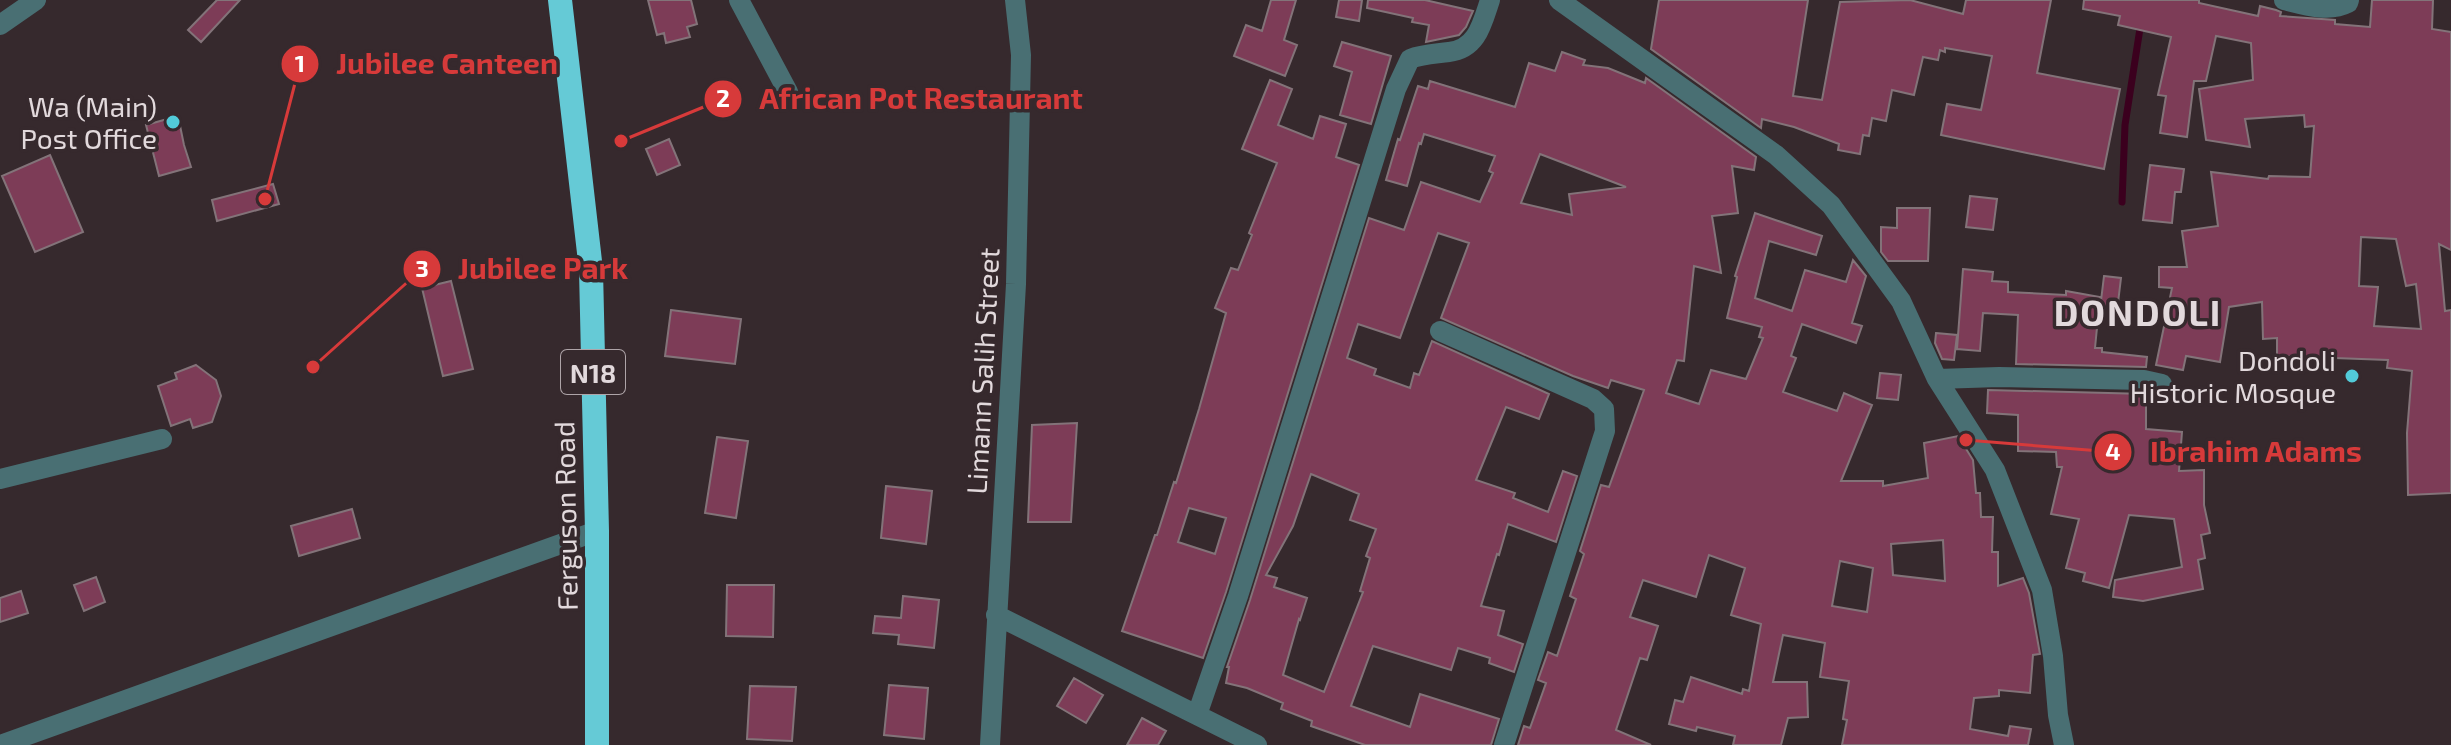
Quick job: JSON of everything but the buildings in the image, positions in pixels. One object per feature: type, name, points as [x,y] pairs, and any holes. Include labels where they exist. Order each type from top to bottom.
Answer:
[{"type":"highway","name":"Ferguson Road","points":[[560,0],[591,270],[597,531],[597,745]]},
{"type":"street","points":[[0,25],[36,0]]},
{"type":"street","points":[[739,0],[788,92]]},
{"type":"street","name":"Limann Salih Street","points":[[990,745],[1016,284],[1021,55],[1015,0]]},
{"type":"street","points":[[1197,715],[1257,535],[1396,89],[1410,59],[1423,54],[1453,52],[1468,46],[1479,34],[1490,0]]},
{"type":"street","points":[[1559,0],[1776,155],[1831,205],[1901,301],[1937,379],[1995,470],[2042,590],[2064,745]]},
{"type":"street","points":[[2284,0],[2314,7],[2341,7],[2349,0]]},
{"type":"street","points":[[1440,331],[1593,399],[1604,409],[1605,431],[1504,745]]},
{"type":"street","points":[[1937,379],[2144,380],[2162,384]]},
{"type":"street","points":[[0,479],[162,439]]},
{"type":"street","points":[[0,745],[597,531]]},
{"type":"street","points":[[996,615],[1257,745]]},
{"type":"waterway","points":[[2122,202],[2125,125],[2141,22]]},
{"type":"place","name":"Wa (Main) Post Office","points":[[173,122]]},
{"type":"place","name":"African Pot Restaurant","points":[[621,141]]},
{"type":"place","name":"Jubilee Canteen","points":[[265,199]]},
{"type":"place","name":"Jubilee Park","points":[[313,367]]},
{"type":"place","name":"Dondoli Historic Mosque","points":[[2352,376]]},
{"type":"place","name":"Ibrahim Adams","points":[[1966,440]]},
{"type":"district","name":"DONDOLI","points":[[2138,311]]}]
